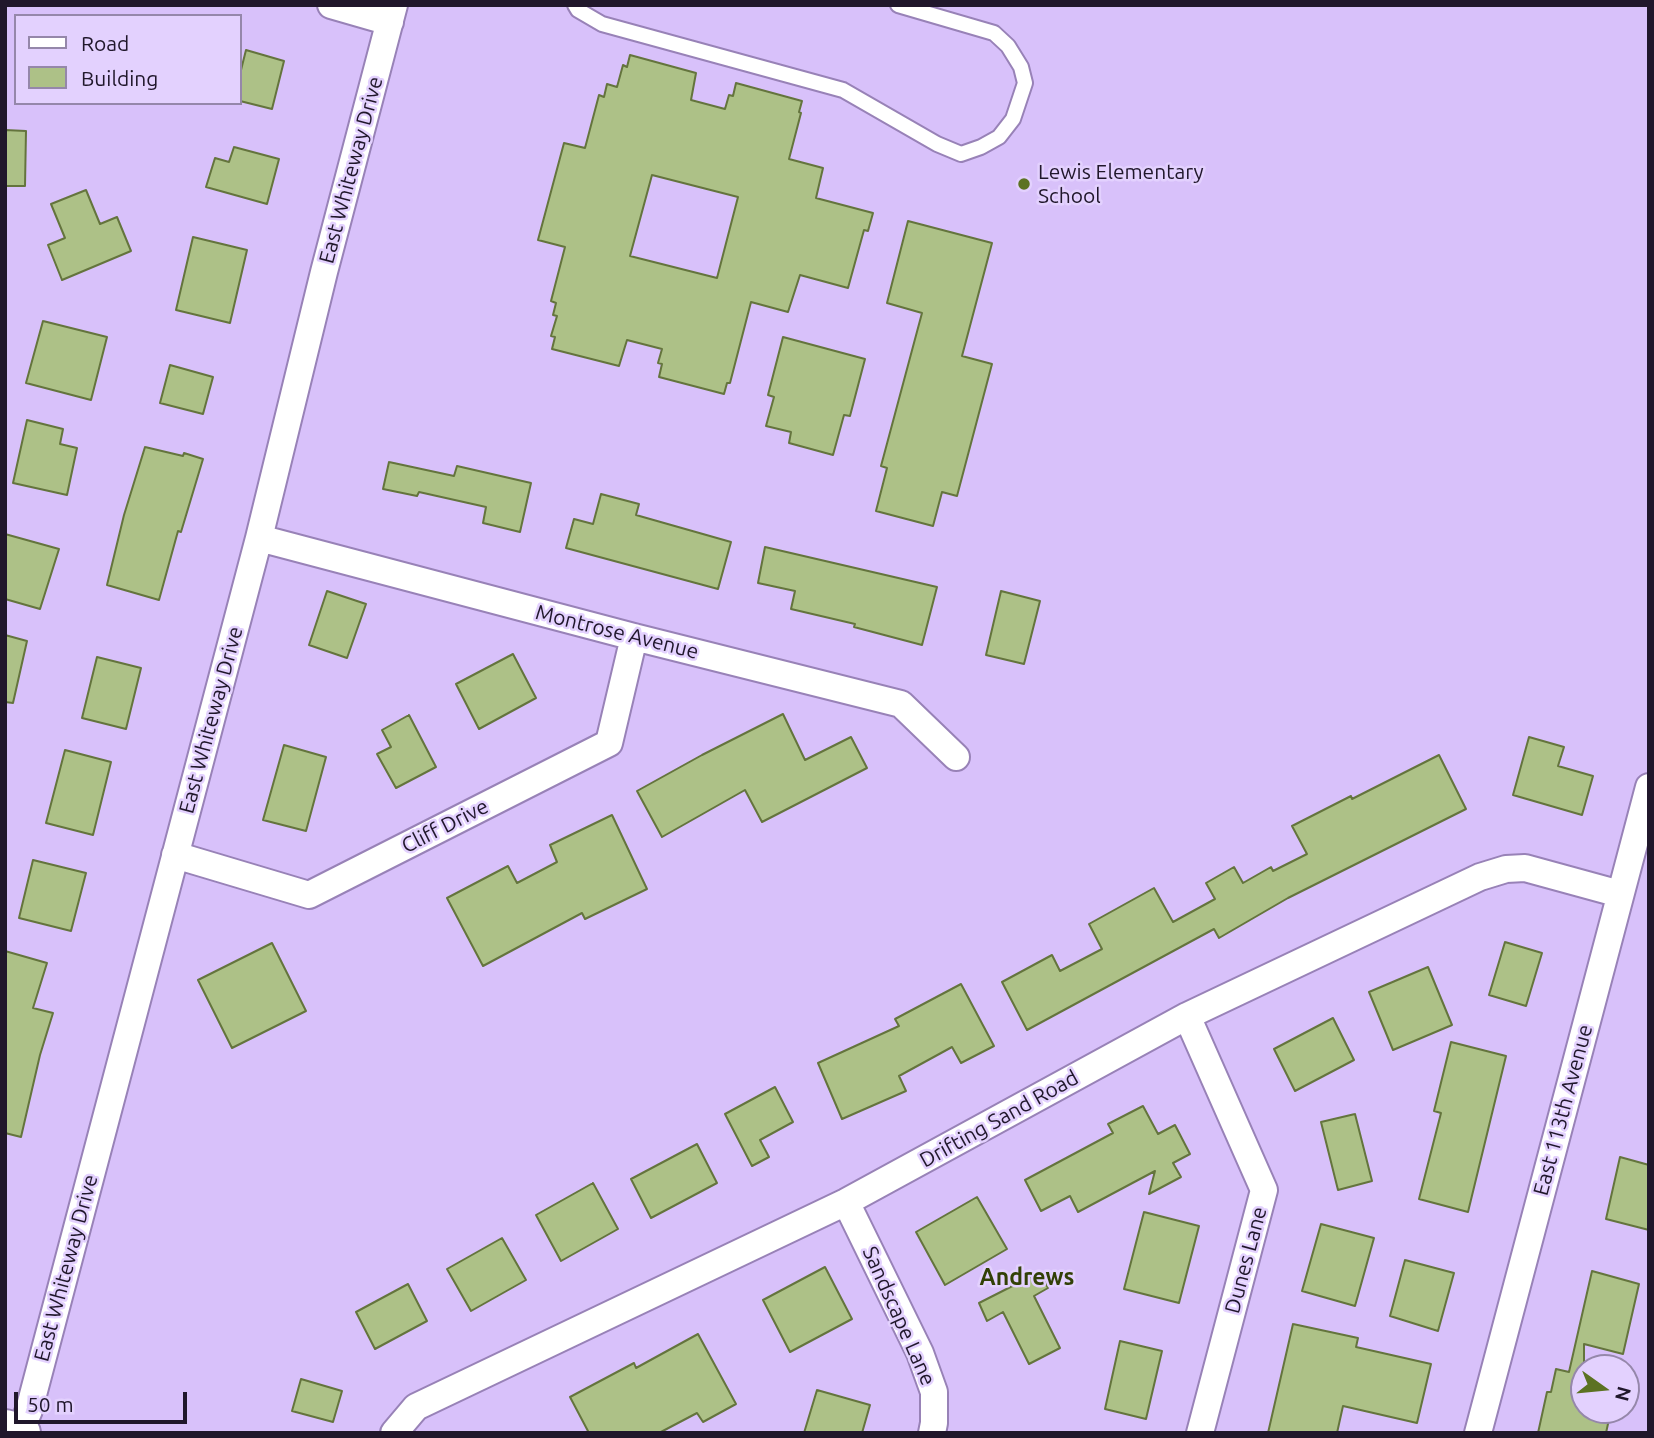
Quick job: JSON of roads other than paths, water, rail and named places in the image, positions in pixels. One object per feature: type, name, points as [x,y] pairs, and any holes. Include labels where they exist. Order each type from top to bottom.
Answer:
[{"type":"street","points":[[331,5],[392,14]]},
{"type":"street","name":"East Whiteway Drive","points":[[20,1433],[29,1410],[259,538],[324,272],[392,14]]},
{"type":"street","name":"Montrose Avenue","points":[[259,538],[901,704],[956,757]]},
{"type":"street","name":"Cliff Drive","points":[[175,855],[309,895],[609,743],[634,637]]},
{"type":"street","name":"East 113th Avenue","points":[[1478,1433],[1649,787]]},
{"type":"street","name":"Drifting Sand Road","points":[[394,1433],[416,1407],[846,1202],[1187,1016],[1480,877],[1506,869],[1525,868],[1620,894]]},
{"type":"street","name":"Dunes Lane","points":[[1187,1016],[1264,1190],[1200,1433]]},
{"type":"street","name":"Sandscape Lane","points":[[846,1202],[920,1353],[934,1392],[932,1433]]},
{"type":"street","points":[[5,1429],[20,1433]]},
{"type":"lane","points":[[575,5],[578,10],[602,24],[843,90],[937,144],[961,154],[999,137],[1013,119],[1025,83],[1021,67],[1009,46],[994,33],[898,5]]},
{"type":"place","name":"Lewis Elementary School","points":[[1024,184]]},
{"type":"district","name":"Andrews","points":[[1027,1277]]}]
